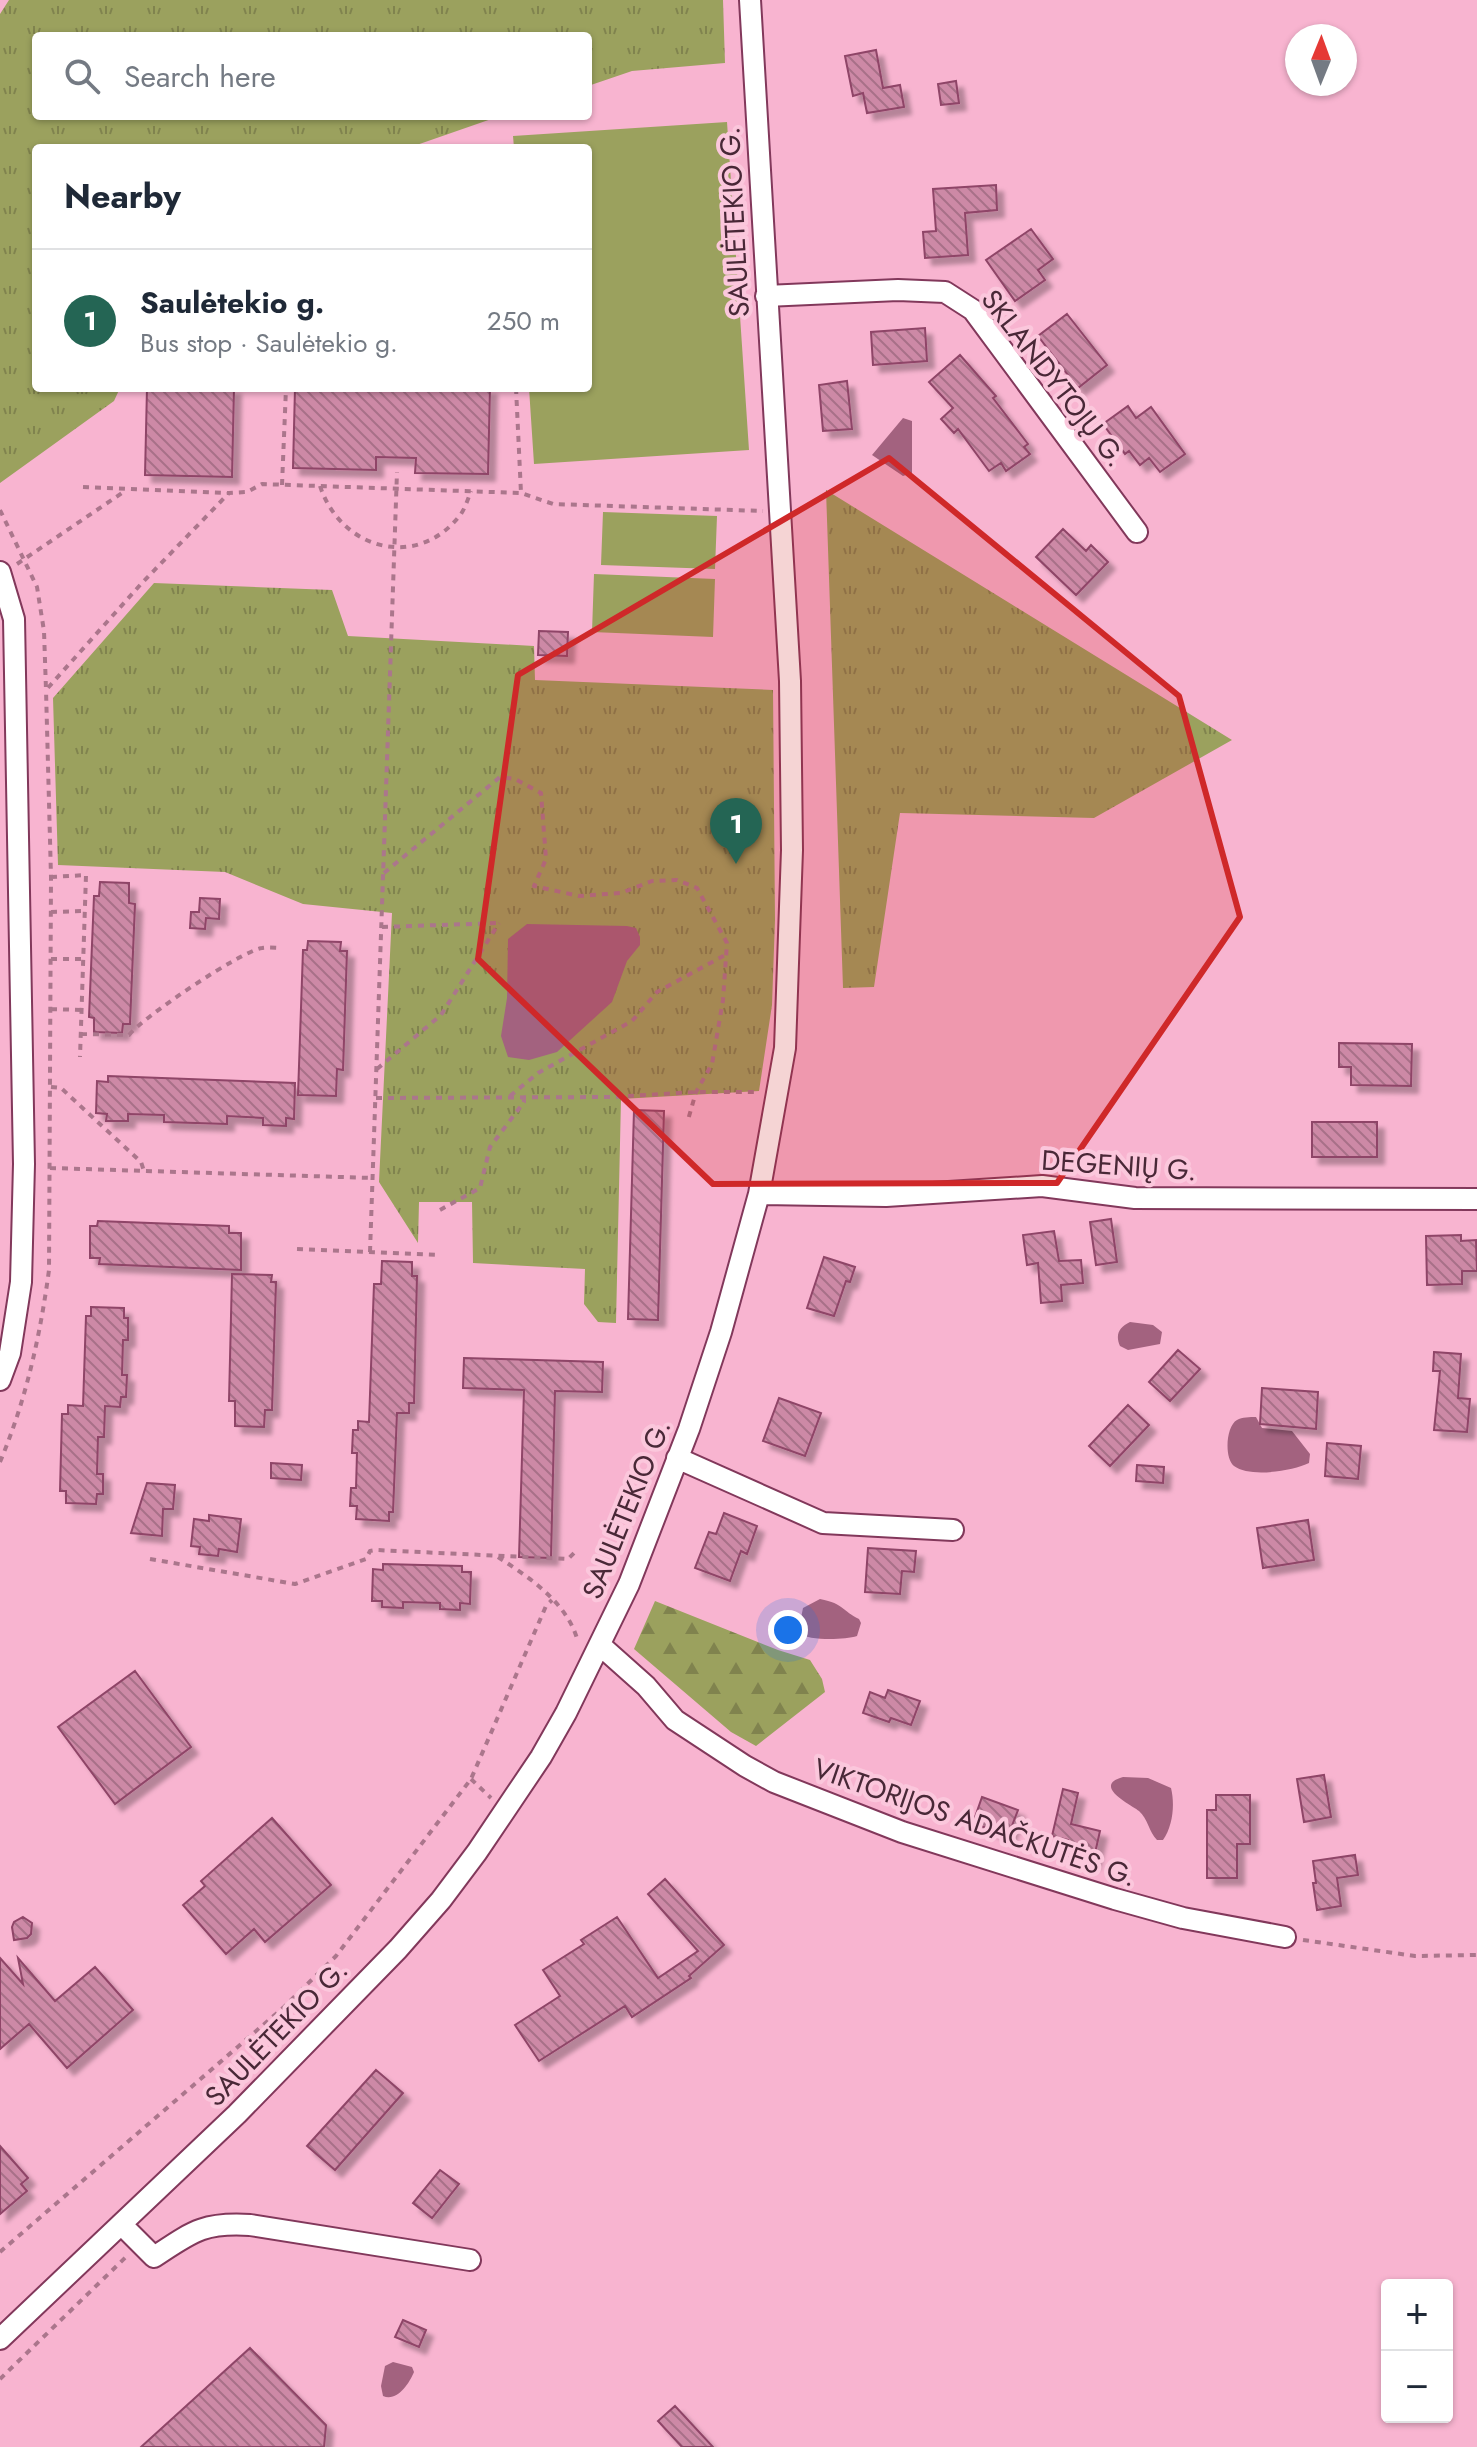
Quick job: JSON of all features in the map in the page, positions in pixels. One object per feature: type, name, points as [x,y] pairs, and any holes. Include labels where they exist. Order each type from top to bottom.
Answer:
[{"type":"street","name":"SAULĖTEKIO G.","points":[[0,2339],[237,2114],[398,1949],[441,1900],[541,1757],[600,1645],[629,1584],[721,1332],[759,1194],[785,1048],[792,850],[790,681],[750,0]]},
{"type":"street","name":"SKLANDYTOJŲ G.","points":[[766,296],[898,290],[945,292],[973,310],[1137,532]]},
{"type":"street","points":[[0,573],[14,619],[24,1164],[21,1282],[10,1353],[0,1380]]},
{"type":"street","name":"DEGENIŲ G.","points":[[759,1194],[886,1196],[1042,1186],[1135,1198],[1477,1199]]},
{"type":"street","points":[[677,1458],[823,1523],[953,1530]]},
{"type":"street","name":"VIKTORIJOS ADAČKUTĖS G.","points":[[600,1645],[637,1677],[675,1720],[774,1782],[902,1832],[1115,1899],[1183,1918],[1285,1937]]},
{"type":"street","points":[[121,2224],[154,2257],[193,2231],[225,2223],[470,2260]]},
{"type":"path","points":[[282,485],[286,392]]},
{"type":"path","points":[[516,392],[521,493]]},
{"type":"path","points":[[370,1252],[397,472]]},
{"type":"path","points":[[83,487],[229,493],[247,492],[262,484],[396,487],[521,493],[553,504],[781,512]]},
{"type":"path","points":[[320,486],[326,505],[353,534],[369,542],[408,547],[430,540],[462,513],[471,491]]},
{"type":"path","points":[[0,573],[127,489]]},
{"type":"path","points":[[46,690],[141,584],[229,493]]},
{"type":"path","points":[[0,510],[37,587],[44,631],[51,877],[49,1270],[42,1326],[17,1422],[0,1462]]},
{"type":"path","points":[[383,874],[500,777],[515,779],[541,793],[546,859],[534,886],[579,896],[621,893],[652,881],[677,880],[697,888],[727,943],[723,1000],[712,1064],[696,1092],[688,1120]]},
{"type":"path","points":[[51,877],[86,875],[80,1057]]},
{"type":"path","points":[[51,912],[85,911]]},
{"type":"path","points":[[377,1069],[441,1015],[499,923],[381,927]]},
{"type":"path","points":[[81,1034],[129,1035],[152,1014],[237,960],[261,948],[281,948]]},
{"type":"path","points":[[508,1098],[538,1073],[632,1021],[657,992],[726,954]]},
{"type":"path","points":[[51,959],[83,959]]},
{"type":"path","points":[[51,1009],[82,1010]]},
{"type":"path","points":[[51,1087],[61,1088],[141,1162],[144,1171]]},
{"type":"path","points":[[376,1098],[777,1093]]},
{"type":"path","points":[[440,1210],[480,1188],[490,1147],[524,1098]]},
{"type":"path","points":[[50,1168],[373,1178]]},
{"type":"path","points":[[297,1249],[439,1255]]},
{"type":"path","points":[[150,1559],[295,1584],[366,1559],[370,1551],[376,1550],[568,1559],[577,1550]]},
{"type":"path","points":[[497,1556],[535,1581],[569,1620],[577,1637],[585,1675]]},
{"type":"path","points":[[0,2252],[284,2007],[336,1956],[471,1779],[546,1606],[552,1600]]},
{"type":"path","points":[[471,1779],[504,1811]]},
{"type":"path","points":[[1285,1937],[1415,1956],[1477,1955]]},
{"type":"path","points":[[0,2379],[140,2243]]},
{"type":"highlighted area","points":[[889,458],[1179,696],[1240,917],[1057,1183],[713,1184],[478,959],[518,675]]},
{"type":"green space","points":[[9,0],[723,0],[725,63],[632,71],[592,85],[592,32],[32,32],[32,120],[488,120],[420,144],[32,144],[32,392],[118,392],[114,401],[0,483],[0,14]]},
{"type":"green space","points":[[727,122],[749,450],[534,464],[529,392],[592,392],[592,144],[514,144],[513,136]]},
{"type":"green space","points":[[826,490],[1232,740],[1094,818],[900,813],[874,987],[843,988]]},
{"type":"green space","points":[[603,512],[717,516],[715,569],[601,565]]},
{"type":"green space","points":[[594,574],[715,579],[713,637],[592,632]]},
{"type":"green space","points":[[154,583],[332,590],[348,636],[534,646],[535,680],[773,690],[775,920],[772,1005],[759,1091],[621,1099],[616,1323],[598,1322],[584,1304],[585,1269],[473,1263],[472,1202],[419,1202],[418,1243],[379,1182],[392,913],[303,904],[225,872],[58,865],[53,698]]},
{"type":"green space","points":[[655,1601],[810,1660],[822,1679],[825,1692],[756,1746],[731,1732],[634,1649]]},
{"type":"shaded area","points":[[903,418],[912,421],[912,473],[903,476],[872,455]]},
{"type":"shaded area","points":[[527,924],[627,926],[636,928],[640,937],[640,945],[627,961],[612,1002],[557,1052],[529,1060],[508,1057],[501,1036],[507,998],[508,939]]},
{"type":"shaded area","points":[[1130,1322],[1153,1325],[1162,1332],[1160,1344],[1128,1350],[1120,1346],[1119,1332]]},
{"type":"shaded area","points":[[1256,1417],[1262,1428],[1292,1431],[1310,1454],[1309,1463],[1271,1472],[1250,1472],[1234,1466],[1228,1450],[1230,1429],[1239,1419]]},
{"type":"shaded area","points":[[820,1599],[839,1605],[859,1619],[861,1623],[857,1636],[827,1639],[798,1633],[803,1608]]},
{"type":"shaded area","points":[[1123,1777],[1148,1778],[1171,1788],[1172,1815],[1163,1840],[1157,1840],[1142,1814],[1112,1790],[1114,1781]]},
{"type":"shaded area","points":[[393,2362],[412,2367],[414,2372],[402,2391],[393,2396],[383,2396],[381,2386],[385,2366]]},
{"type":"building","points":[[876,50],[883,88],[900,85],[904,107],[867,113],[863,93],[853,96],[845,56]]},
{"type":"building","points":[[956,81],[959,103],[941,105],[938,84]]},
{"type":"building","points":[[996,185],[997,210],[965,213],[968,255],[925,258],[923,232],[936,231],[933,189]]},
{"type":"building","points":[[1031,229],[1053,259],[1038,270],[1045,280],[1015,301],[986,260]]},
{"type":"building","points":[[1067,314],[1107,365],[1078,388],[1038,336]]},
{"type":"building","points":[[925,328],[927,361],[873,365],[871,332]]},
{"type":"building","points":[[960,355],[996,396],[993,398],[1028,444],[1024,447],[1030,454],[1006,471],[1001,463],[989,471],[958,429],[954,433],[941,419],[953,408],[929,382]]},
{"type":"building","points":[[847,381],[852,429],[823,431],[819,385]]},
{"type":"building","points":[[147,392],[234,392],[232,477],[145,475]]},
{"type":"building","points":[[295,392],[490,392],[488,474],[415,473],[416,458],[376,457],[376,470],[293,468]]},
{"type":"building","points":[[1128,406],[1136,418],[1151,407],[1185,454],[1160,472],[1149,458],[1140,465],[1129,451],[1125,454],[1103,424]]},
{"type":"building","points":[[1063,529],[1086,551],[1091,545],[1108,562],[1076,595],[1036,557]]},
{"type":"building","points":[[539,631],[568,632],[567,656],[538,655]]},
{"type":"building","points":[[100,882],[129,883],[129,903],[135,904],[130,1024],[123,1024],[122,1033],[94,1032],[94,1018],[89,1017],[94,896],[99,896]]},
{"type":"building","points":[[200,898],[220,899],[219,919],[206,918],[205,929],[190,928],[191,912],[199,912]]},
{"type":"building","points":[[308,941],[341,942],[340,951],[347,951],[343,1070],[337,1069],[336,1096],[298,1095],[303,950],[307,950]]},
{"type":"building","points":[[1339,1043],[1412,1044],[1411,1086],[1351,1085],[1351,1067],[1339,1067]]},
{"type":"building","points":[[108,1076],[295,1083],[294,1119],[286,1118],[286,1126],[263,1125],[263,1118],[227,1116],[227,1124],[164,1122],[164,1115],[128,1114],[128,1121],[106,1121],[107,1114],[96,1113],[97,1081],[108,1082]]},
{"type":"building","points":[[634,1110],[664,1111],[658,1320],[628,1319]]},
{"type":"building","points":[[1312,1122],[1377,1122],[1377,1157],[1312,1157]]},
{"type":"building","points":[[1111,1219],[1117,1262],[1096,1265],[1090,1222]]},
{"type":"building","points":[[98,1221],[229,1226],[229,1233],[241,1233],[241,1270],[99,1264],[100,1258],[90,1258],[90,1226],[97,1226]]},
{"type":"building","points":[[1054,1231],[1059,1261],[1081,1260],[1083,1283],[1061,1285],[1062,1301],[1041,1303],[1038,1263],[1027,1265],[1023,1235]]},
{"type":"building","points":[[1461,1235],[1461,1241],[1476,1240],[1477,1271],[1462,1271],[1462,1284],[1427,1285],[1426,1236]]},
{"type":"building","points":[[824,1257],[855,1267],[850,1282],[846,1281],[834,1316],[807,1308]]},
{"type":"building","points":[[382,1261],[412,1262],[412,1276],[417,1276],[414,1403],[409,1403],[409,1413],[397,1413],[393,1512],[389,1512],[389,1521],[356,1519],[357,1506],[350,1506],[351,1488],[356,1488],[357,1453],[352,1453],[353,1430],[358,1430],[358,1421],[369,1422],[374,1284],[381,1284]]},
{"type":"building","points":[[232,1274],[272,1275],[271,1282],[276,1282],[272,1410],[265,1410],[264,1427],[235,1426],[235,1401],[229,1401]]},
{"type":"building","points":[[91,1307],[124,1308],[124,1318],[128,1318],[128,1340],[123,1340],[122,1375],[127,1375],[126,1397],[121,1397],[120,1407],[105,1406],[104,1437],[98,1437],[97,1474],[103,1474],[103,1494],[97,1494],[96,1504],[66,1503],[66,1491],[60,1491],[62,1414],[68,1414],[68,1405],[83,1406],[86,1316],[91,1316]]},
{"type":"building","points":[[1178,1350],[1200,1369],[1170,1401],[1149,1382]]},
{"type":"building","points":[[1434,1352],[1461,1354],[1458,1398],[1470,1399],[1467,1432],[1434,1430],[1440,1371],[1433,1371]]},
{"type":"building","points":[[464,1358],[603,1362],[602,1392],[555,1391],[551,1558],[519,1557],[524,1390],[463,1388]]},
{"type":"building","points":[[1262,1388],[1318,1392],[1316,1429],[1260,1424]]},
{"type":"building","points":[[779,1398],[821,1413],[805,1456],[763,1441]]},
{"type":"building","points":[[1128,1405],[1149,1425],[1110,1466],[1089,1446]]},
{"type":"building","points":[[1327,1443],[1361,1446],[1358,1479],[1325,1476]]},
{"type":"building","points":[[271,1463],[302,1465],[301,1480],[271,1478]]},
{"type":"building","points":[[1137,1465],[1164,1467],[1163,1483],[1136,1481]]},
{"type":"building","points":[[147,1483],[175,1485],[173,1509],[163,1509],[162,1536],[131,1533]]},
{"type":"building","points":[[724,1513],[757,1526],[747,1554],[741,1551],[730,1581],[695,1568],[709,1532],[716,1534]]},
{"type":"building","points":[[209,1515],[241,1519],[237,1552],[219,1549],[218,1556],[199,1554],[200,1547],[191,1546],[194,1519],[209,1521]]},
{"type":"building","points":[[1308,1520],[1314,1560],[1263,1568],[1257,1528]]},
{"type":"building","points":[[868,1548],[916,1551],[914,1572],[902,1571],[900,1594],[865,1592]]},
{"type":"building","points":[[383,1564],[462,1566],[462,1572],[471,1572],[470,1604],[460,1603],[460,1610],[440,1609],[440,1603],[403,1602],[403,1608],[382,1607],[382,1601],[372,1601],[373,1569],[383,1570]]},
{"type":"building","points":[[135,1671],[191,1747],[115,1804],[58,1727]]},
{"type":"building","points":[[888,1690],[920,1701],[911,1725],[891,1718],[889,1722],[863,1713],[870,1692],[885,1698]]},
{"type":"building","points":[[1324,1775],[1331,1817],[1304,1822],[1297,1779]]},
{"type":"building","points":[[1063,1789],[1078,1793],[1071,1824],[1100,1831],[1093,1862],[1064,1856],[1068,1840],[1052,1836]]},
{"type":"building","points":[[1216,1795],[1250,1795],[1250,1844],[1237,1844],[1237,1878],[1207,1878],[1207,1810],[1216,1810]]},
{"type":"building","points":[[982,1797],[1018,1810],[1008,1836],[973,1823]]},
{"type":"building","points":[[272,1818],[331,1885],[265,1942],[254,1929],[226,1954],[183,1905],[205,1886],[201,1881]]},
{"type":"building","points":[[1355,1855],[1358,1875],[1337,1878],[1341,1906],[1317,1910],[1313,1861]]},
{"type":"building","points":[[665,1879],[724,1945],[689,1976],[691,1978],[632,2017],[625,2006],[539,2061],[515,2025],[560,1996],[543,1970],[584,1944],[581,1940],[617,1917],[658,1978],[698,1951],[648,1894]]},
{"type":"building","points":[[23,1917],[32,1923],[31,1934],[27,1938],[14,1940],[12,1927]]},
{"type":"building","points":[[0,1958],[23,1984],[18,1958],[55,2001],[95,1967],[133,2010],[67,2068],[29,2024],[0,2049]]},
{"type":"building","points":[[376,2070],[403,2093],[335,2170],[307,2146]]},
{"type":"building","points":[[0,2146],[28,2178],[21,2184],[27,2191],[0,2214]]},
{"type":"building","points":[[440,2170],[459,2184],[432,2218],[413,2203]]},
{"type":"building","points":[[403,2320],[426,2330],[419,2347],[395,2337]]},
{"type":"building","points":[[250,2348],[326,2425],[324,2447],[141,2447]]},
{"type":"building","points":[[675,2406],[713,2447],[682,2447],[658,2421]]},
{"type":"place","name":"Saulėtekio g.","points":[[736,864]]}]
